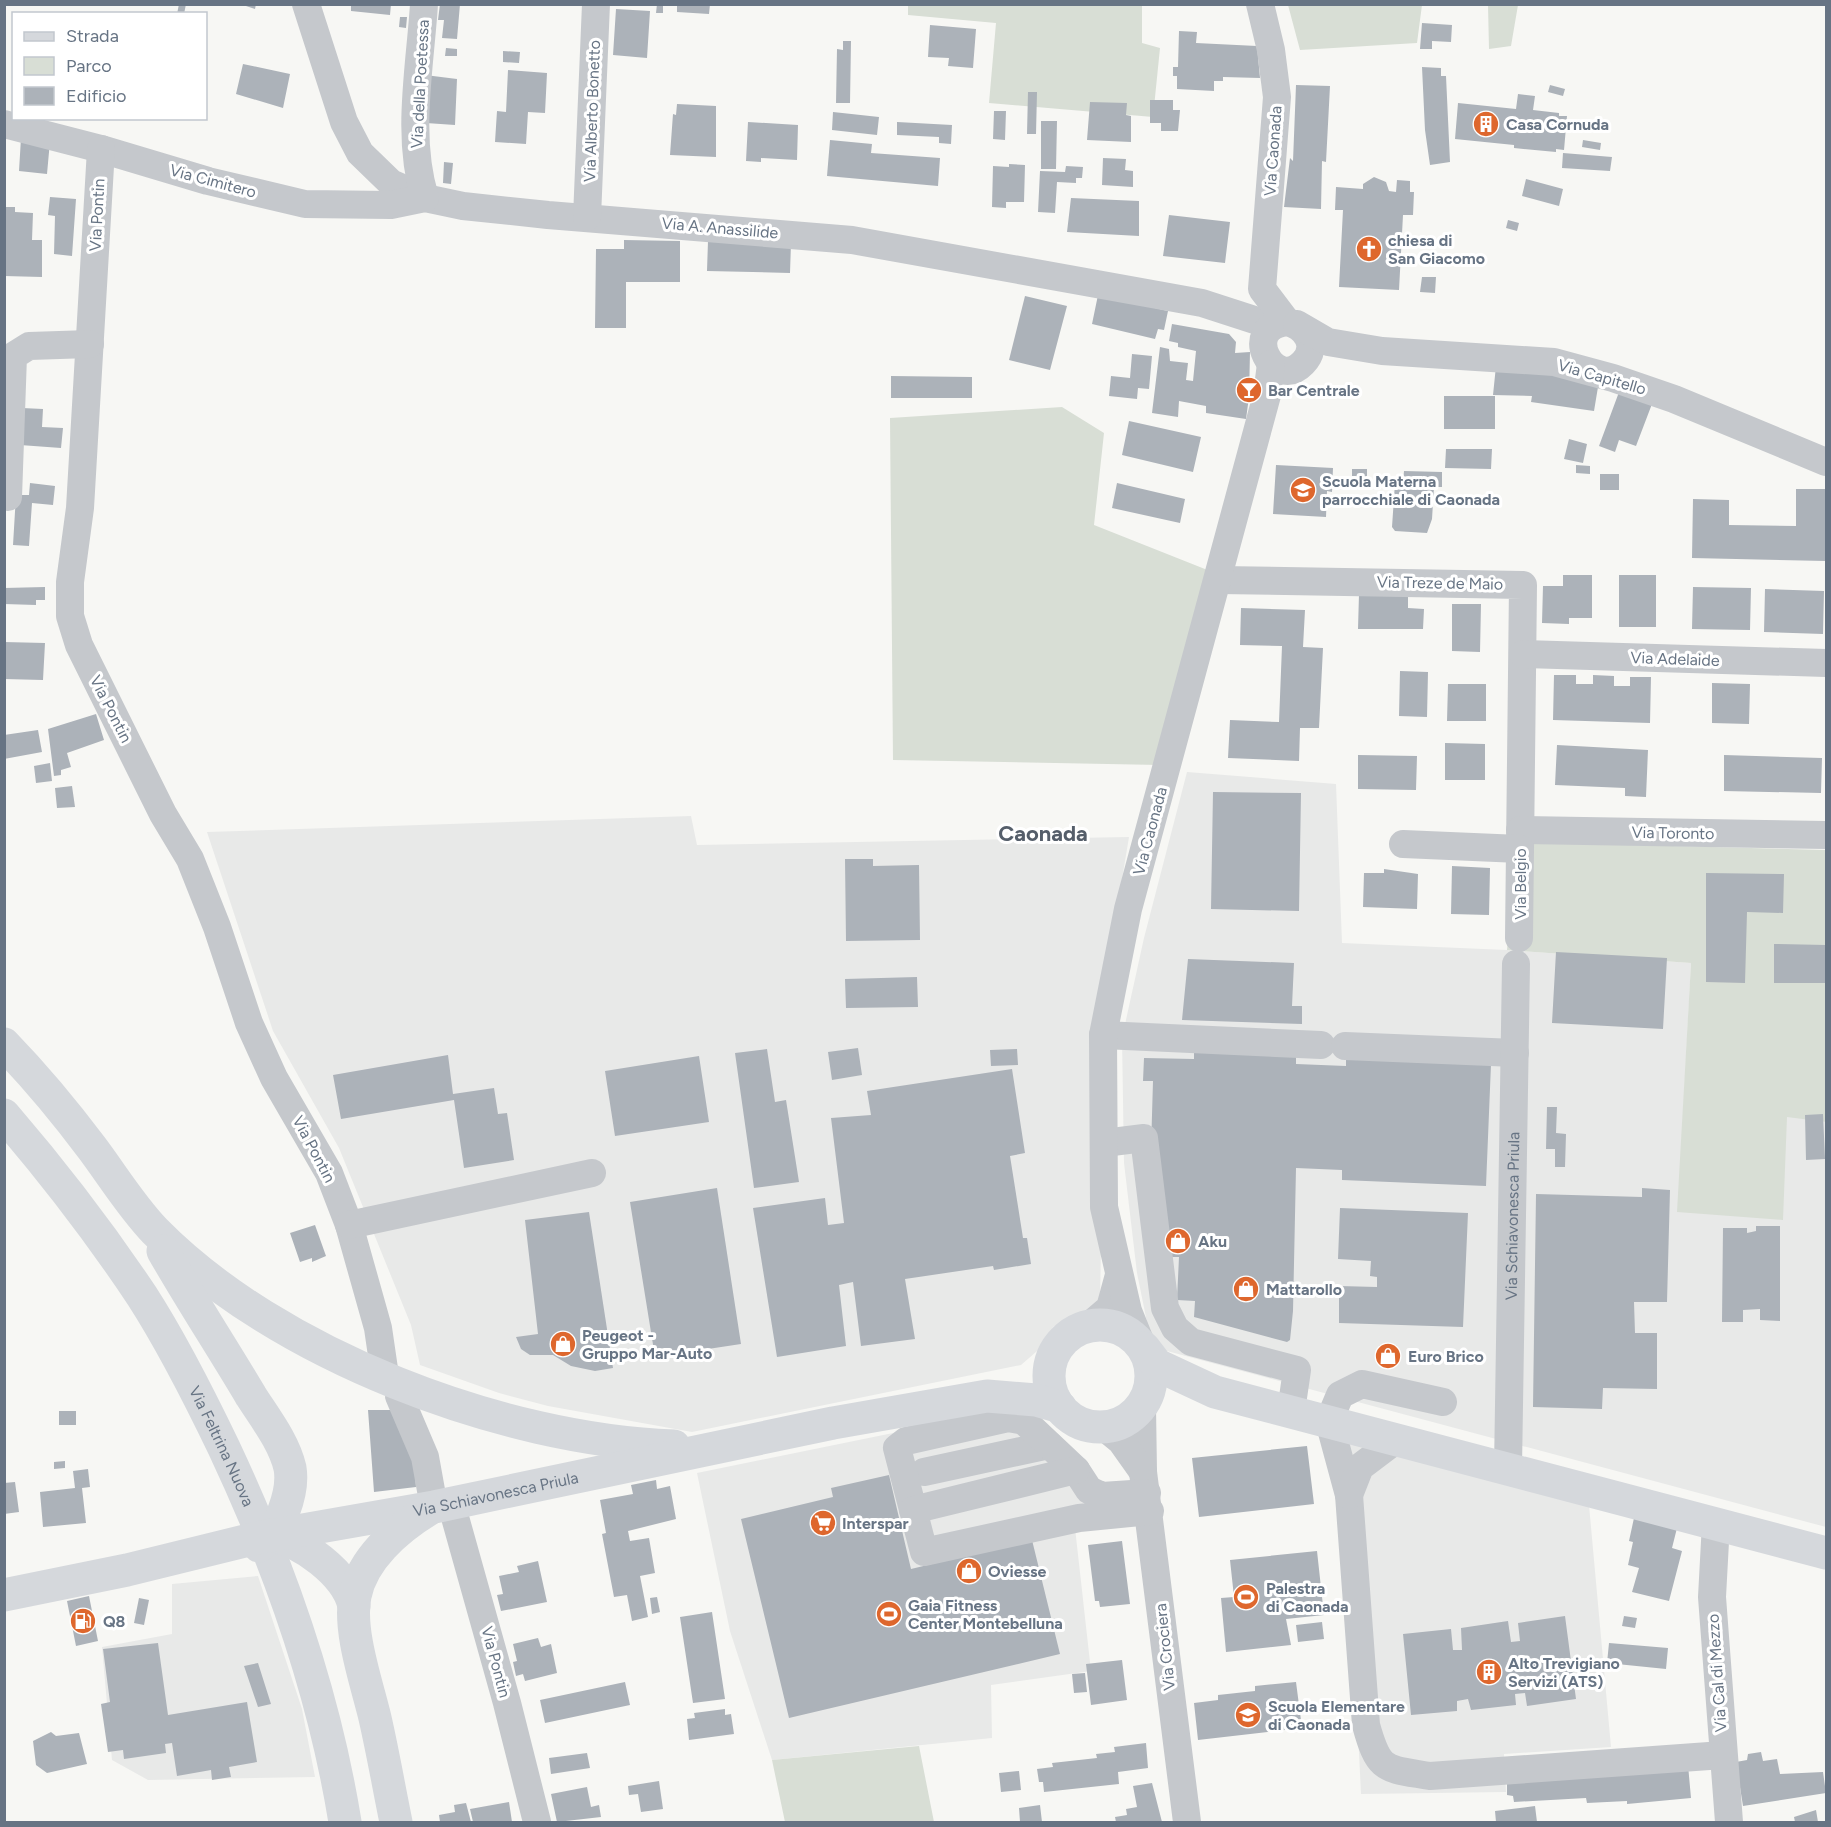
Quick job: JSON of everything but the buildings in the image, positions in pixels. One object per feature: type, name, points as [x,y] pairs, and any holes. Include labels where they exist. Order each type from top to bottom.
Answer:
[{"type":"main road","points":[[4,1044],[48,1091],[146,1221],[270,1425],[291,1474],[283,1512],[270,1535],[262,1544],[253,1548],[4,1595]]},
{"type":"main road","name":"Via Feltrina Nuova","points":[[4,1115],[66,1189],[142,1297],[184,1368],[244,1491],[286,1594],[325,1723],[345,1822]]},
{"type":"main road","points":[[146,1221],[188,1261],[244,1301],[322,1348],[439,1399],[501,1418],[573,1434],[654,1444],[727,1445]]},
{"type":"main road","points":[[1143,1347],[1149,1361],[1152,1378],[1144,1402],[1119,1423],[1104,1427],[1082,1424],[1060,1407],[1051,1389],[1049,1372],[1052,1358],[1064,1340],[1089,1326],[1118,1328],[1143,1347],[1157,1365],[1215,1392],[1827,1553]]},
{"type":"main road","name":"Via Schiavonesca Priula","points":[[987,1396],[1023,1378],[1052,1358]]},
{"type":"main road","points":[[1144,1402],[1215,1392]]},
{"type":"main road","name":"Via Schiavonesca Priula","points":[[270,1535],[442,1505],[727,1445],[987,1396],[1036,1400],[1060,1407]]},
{"type":"main road","points":[[136,1569],[219,1564],[301,1547],[442,1505]]},
{"type":"main road","points":[[354,1606],[361,1580],[383,1546],[404,1527],[442,1505]]},
{"type":"main road","points":[[270,1535],[301,1547],[344,1585],[352,1596],[359,1651],[396,1822]]},
{"type":"street","name":"Via A. Anassilide","points":[[306,4],[344,122],[360,153],[391,183],[425,198],[463,206],[852,240],[1202,303],[1274,319]]},
{"type":"street","name":"Via della Poetessa","points":[[424,4],[415,130],[416,159],[425,198]]},
{"type":"street","name":"Via Alberto Bonetto","points":[[587,217],[596,4]]},
{"type":"street","name":"Via Caonada","points":[[1143,1347],[1128,1311],[1104,1208],[1103,1035],[1128,909],[1219,580],[1267,395],[1293,357],[1311,344],[1306,332],[1274,319],[1262,289],[1277,97],[1260,4]]},
{"type":"street","name":"Via Cimitero","points":[[4,124],[101,149],[208,181],[305,204],[391,205],[425,198]]},
{"type":"street","name":"Via Pontin","points":[[101,149],[80,508],[70,582],[70,616],[76,635],[163,814],[190,859],[217,927],[253,1032],[274,1078],[329,1173],[349,1225],[393,1379],[442,1505],[507,1703],[537,1822]]},
{"type":"street","points":[[1274,319],[1259,334],[1293,357]]},
{"type":"street","points":[[8,497],[13,356],[29,346],[90,344]]},
{"type":"street","name":"Via Capitello","points":[[1293,357],[1382,351],[1554,362],[1613,378],[1674,399],[1827,462]]},
{"type":"street","name":"Via Treze de Maio","points":[[1219,580],[1523,585],[1520,839]]},
{"type":"street","name":"Via Adelaide","points":[[1523,654],[1827,663]]},
{"type":"street","name":"Via Toronto","points":[[1403,844],[1520,839],[1827,835]]},
{"type":"street","name":"Via Belgio","points":[[1518,951],[1520,839]]},
{"type":"street","name":"Via Schiavonesca Priula","points":[[1508,1468],[1518,951]]},
{"type":"street","points":[[1103,1035],[1515,1053]]},
{"type":"street","points":[[1104,1143],[1144,1138],[1165,1308],[1175,1328],[1191,1342],[1297,1370],[1292,1411]]},
{"type":"street","points":[[349,1225],[592,1173]]},
{"type":"street","name":"Via Caonada","points":[[1089,1326],[1110,1308],[1119,1275]]},
{"type":"street","points":[[1443,1401],[1362,1384],[1340,1395],[1329,1421],[1349,1494],[1366,1725],[1375,1755],[1389,1769],[1430,1776],[1723,1755]]},
{"type":"street","name":"Via Crociera","points":[[1144,1402],[1147,1492],[1187,1822]]},
{"type":"street","points":[[1008,1418],[1024,1421],[1102,1496],[1147,1492],[1079,1518],[924,1552],[897,1448],[906,1441],[1008,1418]]},
{"type":"street","points":[[1104,1427],[1120,1441],[1147,1492]]},
{"type":"street","points":[[1349,1494],[1360,1467],[1397,1439]]},
{"type":"street","points":[[924,1472],[1049,1445]]},
{"type":"street","points":[[913,1510],[1083,1480]]},
{"type":"street","points":[[1079,1518],[1083,1480]]},
{"type":"street","name":"Via Cal di Mezzo","points":[[1716,1523],[1712,1597],[1729,1822]]},
{"type":"shaded area","points":[[1187,772],[1336,784],[1342,943],[1507,950],[1691,963],[1678,1212],[1787,1116],[1826,1122],[1826,1527],[1152,1347],[1137,1273],[1124,1163],[1122,1038],[1144,938]]},
{"type":"shaded area","points":[[691,816],[697,845],[1129,837],[1105,981],[1100,1306],[1053,1327],[1044,1345],[1021,1365],[692,1432],[548,1406],[499,1393],[420,1365],[411,1325],[339,1148],[273,1031],[207,832]]},
{"type":"shaded area","points":[[1020,1407],[1134,1521],[1075,1528],[1091,1671],[991,1685],[992,1738],[772,1760],[730,1631],[697,1473]]},
{"type":"shaded area","points":[[1344,1440],[1589,1505],[1611,1747],[1504,1754],[1506,1792],[1361,1794]]},
{"type":"shaded area","points":[[258,1576],[302,1709],[315,1777],[148,1780],[112,1760],[102,1647],[172,1634],[172,1584]]},
{"type":"green space","points":[[1288,4],[1422,5],[1417,43],[1300,50]]},
{"type":"green space","points":[[908,5],[1142,5],[1142,43],[1160,48],[1153,117],[989,103],[996,23],[908,15]]},
{"type":"green space","points":[[1488,5],[1518,5],[1511,46],[1489,49]]},
{"type":"green space","points":[[1062,407],[1104,433],[1094,525],[1215,573],[1160,765],[893,760],[890,418]]},
{"type":"green space","points":[[1517,842],[1826,850],[1826,1122],[1787,1117],[1783,1220],[1677,1212],[1691,963],[1507,950]]},
{"type":"green space","points":[[919,1746],[934,1822],[785,1822],[772,1760]]},
{"type":"place","name":"Casa Cornuda","points":[[1486,124]]},
{"type":"place","name":"chiesa di San Giacomo","points":[[1369,249]]},
{"type":"place","name":"Bar Centrale","points":[[1249,390]]},
{"type":"place","name":"Scuola Materna parrocchiale di Caonada","points":[[1303,490]]},
{"type":"place","name":"Aku","points":[[1178,1241]]},
{"type":"place","name":"Mattarollo","points":[[1246,1289]]},
{"type":"place","name":"Peugeot - Gruppo Mar-Auto","points":[[563,1344]]},
{"type":"place","name":"Euro Brico","points":[[1388,1356]]},
{"type":"place","name":"Interspar","points":[[823,1523]]},
{"type":"place","name":"Oviesse","points":[[969,1571]]},
{"type":"place","name":"Palestra di Caonada","points":[[1246,1597]]},
{"type":"place","name":"Gaia Fitness Center Montebelluna","points":[[889,1614]]},
{"type":"place","name":"Q8","points":[[83,1621]]},
{"type":"place","name":"Alto Trevigiano Servizi (ATS)","points":[[1489,1672]]},
{"type":"place","name":"Scuola Elementare di Caonada","points":[[1248,1715]]},
{"type":"district","name":"Caonada","points":[[1043,833]]}]
